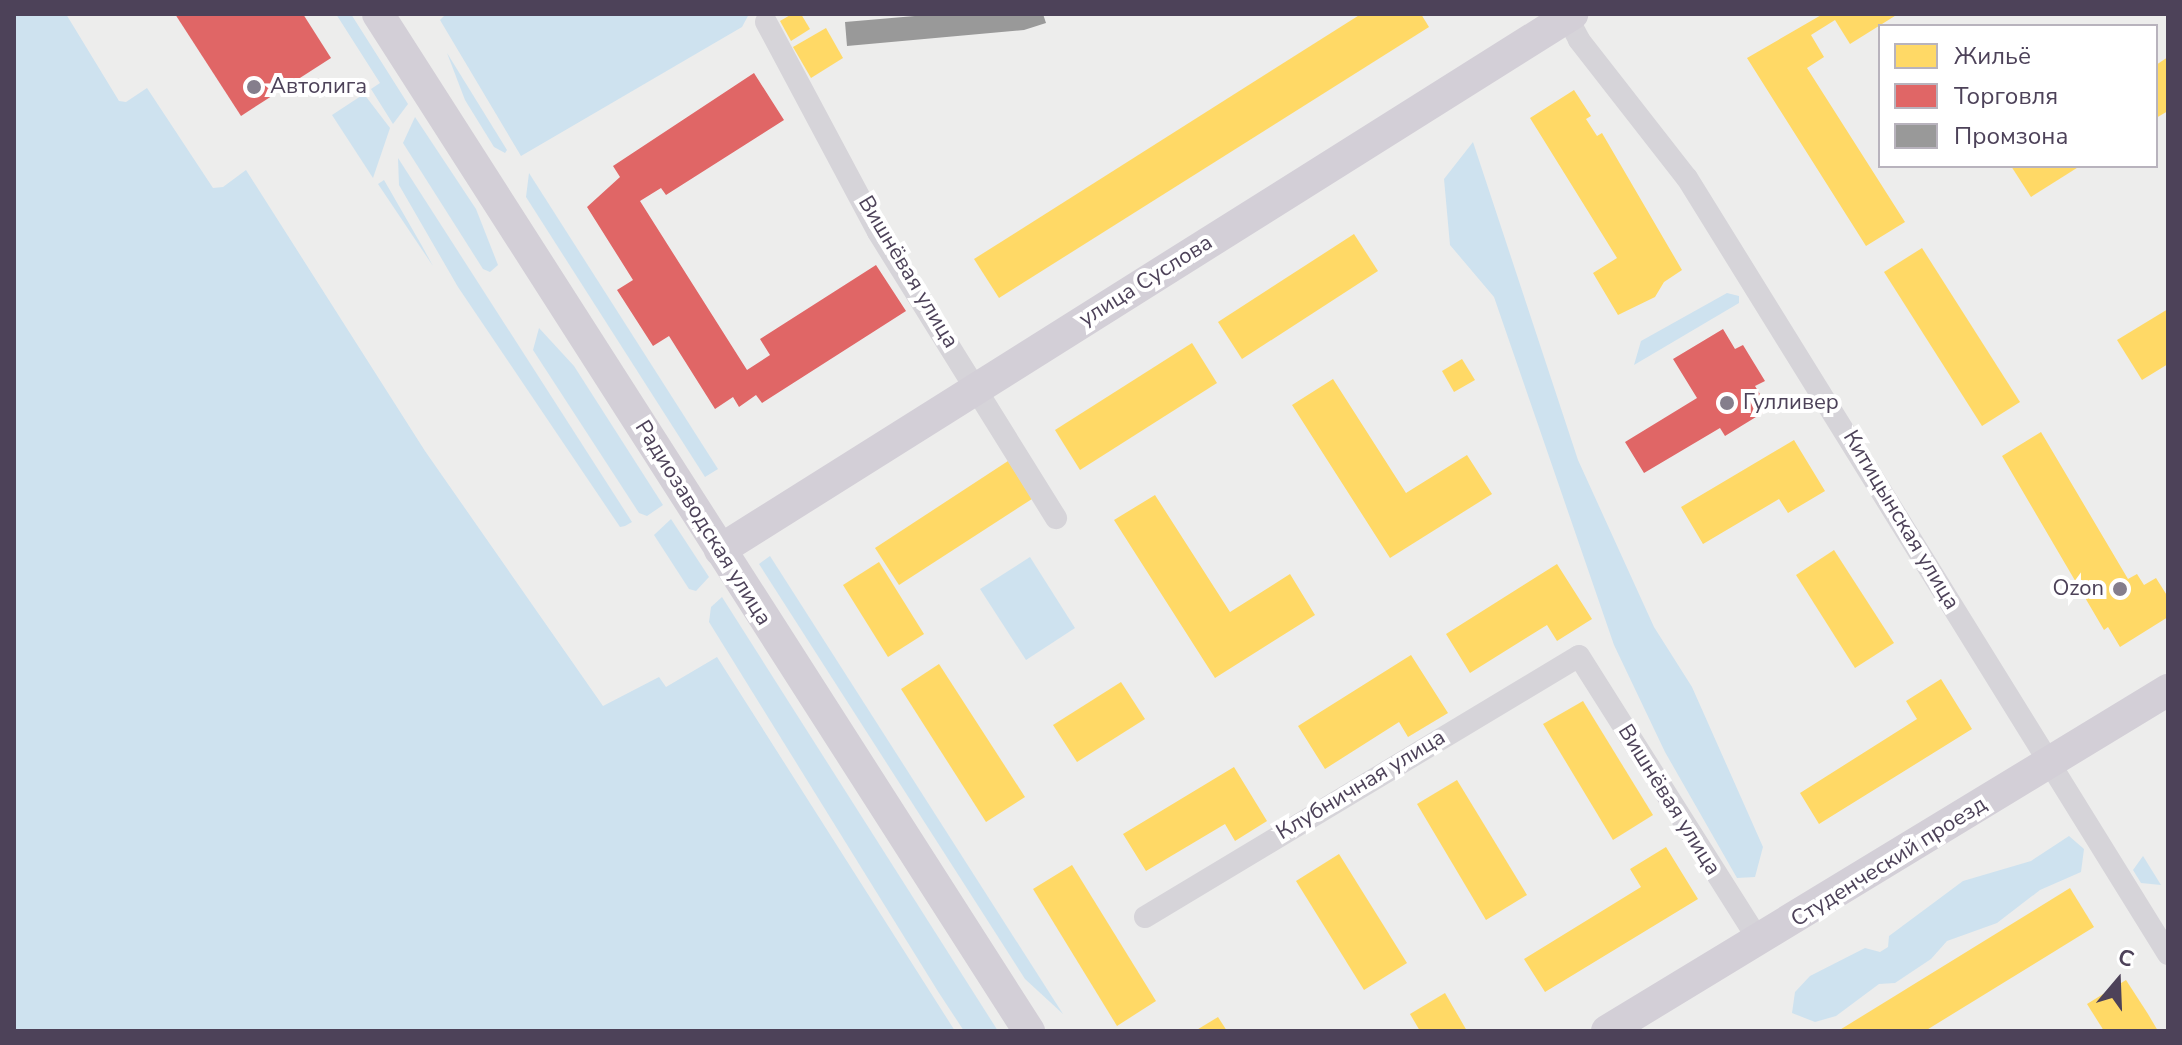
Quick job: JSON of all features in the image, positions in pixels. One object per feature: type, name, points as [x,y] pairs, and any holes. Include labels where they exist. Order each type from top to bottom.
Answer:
[{"type":"street","name":"Радиозаводская улица","points":[[378,14],[1029,1031]]},
{"type":"street","name":"улица Суслова","points":[[720,550],[1569,16]]},
{"type":"street","name":"Китицынская улица","points":[[1569,16],[1579,40],[1687,178],[2168,954]]},
{"type":"street","name":"Вишнёвая улица","points":[[766,22],[878,232],[978,386],[1056,518]]},
{"type":"street","name":"Вишнёвая улица","points":[[1579,656],[1760,942]]},
{"type":"street","name":"Клубничная улица","points":[[1145,917],[1579,656]]},
{"type":"street","name":"Студенческий проезд","points":[[1607,1031],[1760,942],[2168,690]]},
{"type":"shaded area","points":[[14,14],[66,14],[119,101],[126,102],[147,88],[213,188],[223,187],[246,170],[425,451],[603,706],[659,677],[666,687],[717,657],[955,1031],[14,1031]]},
{"type":"shaded area","points":[[336,14],[351,14],[408,104],[393,124],[371,89],[380,83]]},
{"type":"shaded area","points":[[446,14],[749,14],[742,27],[521,156],[440,20]]},
{"type":"shaded area","points":[[447,53],[507,150],[505,153],[494,147],[465,100]]},
{"type":"shaded area","points":[[364,94],[390,128],[373,178],[332,115]]},
{"type":"shaded area","points":[[415,117],[476,209],[498,265],[490,272],[483,269],[403,143]]},
{"type":"shaded area","points":[[1473,142],[1578,460],[1654,627],[1692,687],[1763,847],[1755,877],[1737,878],[1665,752],[1614,645],[1494,297],[1450,245],[1444,179]]},
{"type":"shaded area","points":[[398,158],[632,522],[620,527],[458,287],[399,185]]},
{"type":"shaded area","points":[[529,173],[718,469],[705,477],[526,197]]},
{"type":"shaded area","points":[[384,180],[422,246],[433,266],[378,184]]},
{"type":"shaded area","points":[[1727,293],[1739,296],[1739,303],[1634,365],[1641,341]]},
{"type":"shaded area","points":[[539,328],[574,366],[663,505],[647,516],[639,513],[533,350]]},
{"type":"shaded area","points":[[671,519],[709,577],[696,591],[689,589],[654,535]]},
{"type":"shaded area","points":[[770,556],[1063,1014],[1025,979],[759,564]]},
{"type":"shaded area","points":[[1030,557],[1075,628],[1026,660],[980,589]]},
{"type":"shaded area","points":[[722,597],[998,1031],[964,1031],[939,993],[709,622],[711,607]]},
{"type":"shaded area","points":[[2069,836],[2084,849],[2081,872],[2040,890],[1997,923],[1947,941],[1931,959],[1895,983],[1879,984],[1836,1016],[1815,1022],[1792,1013],[1795,992],[1810,976],[1865,948],[1880,952],[1888,947],[1889,936],[1963,881],[2031,861]]},
{"type":"shaded area","points":[[2143,856],[2161,885],[2141,883],[2133,870]]},
{"type":"building: Жильё","points":[[792,14],[801,14],[810,29],[791,41],[780,21]]},
{"type":"building: Жильё","points":[[1361,14],[1421,14],[1429,27],[999,298],[974,259]]},
{"type":"building: Жильё","points":[[1823,14],[1898,14],[1850,44],[1835,20],[1811,35],[1824,57],[1807,68],[1905,222],[1866,246],[1747,58]]},
{"type":"building: Жильё","points":[[826,28],[843,58],[811,78],[793,47]]},
{"type":"building: Жильё","points":[[2168,57],[2168,111],[2158,117],[2158,64]]},
{"type":"building: Жильё","points":[[1574,90],[1591,116],[1586,119],[1597,136],[1602,133],[1682,270],[1664,282],[1655,297],[1618,315],[1593,273],[1617,258],[1530,118]]},
{"type":"building: Жильё","points":[[2012,168],[2077,168],[2031,197]]},
{"type":"building: Жильё","points":[[1354,234],[1378,271],[1242,359],[1218,322]]},
{"type":"building: Жильё","points":[[1922,248],[2020,402],[1982,426],[1884,272]]},
{"type":"building: Жильё","points":[[2168,309],[2168,364],[2142,380],[2117,340]]},
{"type":"building: Жильё","points":[[1192,343],[1217,383],[1080,470],[1055,430]]},
{"type":"building: Жильё","points":[[1462,359],[1475,380],[1454,392],[1442,371]]},
{"type":"building: Жильё","points":[[1333,379],[1406,493],[1467,455],[1492,494],[1390,558],[1292,405]]},
{"type":"building: Жильё","points":[[2041,432],[2128,579],[2137,574],[2144,585],[2156,578],[2168,597],[2168,617],[2120,647],[2108,627],[2104,630],[2002,456]]},
{"type":"building: Жильё","points":[[1794,440],[1825,491],[1788,513],[1779,499],[1703,544],[1681,507]]},
{"type":"building: Жильё","points":[[1008,461],[1032,499],[899,585],[875,548]]},
{"type":"building: Жильё","points":[[1155,495],[1230,612],[1290,574],[1315,615],[1215,678],[1114,520]]},
{"type":"building: Жильё","points":[[1834,550],[1894,643],[1855,668],[1796,575]]},
{"type":"building: Жильё","points":[[879,562],[924,634],[888,657],[843,585]]},
{"type":"building: Жильё","points":[[1557,564],[1592,619],[1557,641],[1547,625],[1470,673],[1446,634]]},
{"type":"building: Жильё","points":[[1411,655],[1448,713],[1408,737],[1399,722],[1325,769],[1298,726]]},
{"type":"building: Жильё","points":[[939,664],[1025,797],[986,822],[901,689]]},
{"type":"building: Жильё","points":[[1941,679],[1972,729],[1819,824],[1800,793],[1917,719],[1906,701]]},
{"type":"building: Жильё","points":[[1121,682],[1145,719],[1077,762],[1053,725]]},
{"type":"building: Жильё","points":[[1583,701],[1653,815],[1613,840],[1543,724]]},
{"type":"building: Жильё","points":[[1234,767],[1267,821],[1235,841],[1225,824],[1146,871],[1123,834]]},
{"type":"building: Жильё","points":[[1457,780],[1527,895],[1486,920],[1417,804]]},
{"type":"building: Жильё","points":[[1666,847],[1698,899],[1545,992],[1524,959],[1641,887],[1630,869]]},
{"type":"building: Жильё","points":[[1339,854],[1407,963],[1364,990],[1296,881]]},
{"type":"building: Жильё","points":[[1072,865],[1156,1001],[1117,1026],[1033,889]]},
{"type":"building: Жильё","points":[[2070,888],[2094,927],[1925,1031],[1838,1031]]},
{"type":"building: Жильё","points":[[2126,980],[2158,1031],[2104,1031],[2087,1004]]},
{"type":"building: Жильё","points":[[1445,993],[1467,1031],[1420,1031],[1410,1014]]},
{"type":"building: Жильё","points":[[1218,1017],[1227,1031],[1195,1031]]},
{"type":"building: Торговля","name":"Автолига","points":[[175,14],[303,14],[331,58],[241,116]]},
{"type":"building: Торговля","points":[[754,73],[784,120],[666,195],[661,188],[640,201],[747,370],[770,355],[760,339],[876,265],[906,311],[762,403],[756,395],[739,407],[733,397],[715,409],[669,336],[653,346],[617,290],[633,280],[587,207],[620,177],[613,166]]},
{"type":"building: Торговля","name":"Гулливер","points":[[1723,329],[1735,349],[1743,345],[1765,381],[1755,386],[1769,409],[1725,436],[1720,428],[1644,473],[1625,442],[1697,398],[1673,359]]},
{"type":"building: Промзона","points":[[938,14],[1043,14],[1046,23],[1024,30],[847,46],[845,22]]},
{"type":"place","name":"Автолига","points":[[254,87]]},
{"type":"place","name":"Гулливер","points":[[1727,403]]},
{"type":"place","name":"Ozon","points":[[2120,589]]}]
